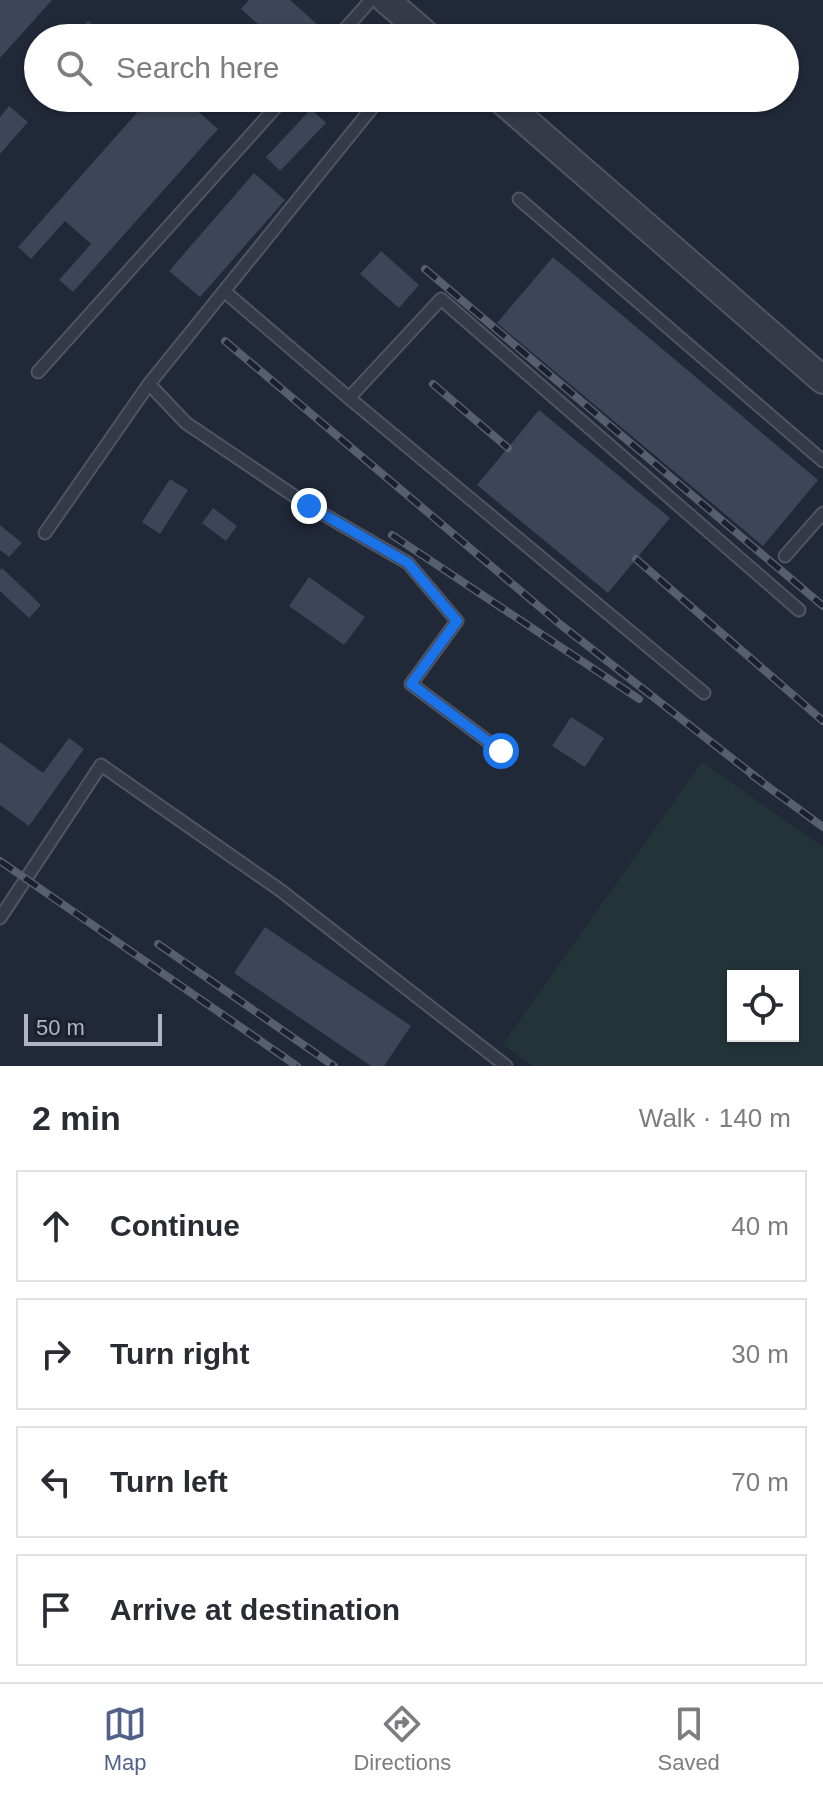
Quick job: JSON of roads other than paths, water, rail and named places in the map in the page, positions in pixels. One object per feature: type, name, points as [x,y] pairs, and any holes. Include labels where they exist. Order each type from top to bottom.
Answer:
[{"type":"street","points":[[386,0],[413,24]]},
{"type":"street","points":[[515,112],[823,380]]},
{"type":"lane","points":[[350,24],[371,0]]},
{"type":"lane","points":[[38,372],[271,112]]},
{"type":"lane","points":[[45,533],[149,384],[369,112]]},
{"type":"lane","points":[[519,199],[823,461]]},
{"type":"lane","points":[[224,291],[704,693]]},
{"type":"lane","points":[[349,398],[441,299],[799,610]]},
{"type":"lane","points":[[149,384],[186,423],[309,506],[408,563],[457,621],[411,684],[501,751]]},
{"type":"lane","points":[[785,556],[823,513]]},
{"type":"lane","points":[[0,918],[101,765],[280,890],[506,1066]]},
{"type":"railway","points":[[425,269],[823,606]]},
{"type":"railway","points":[[225,341],[561,625],[761,781]]},
{"type":"railway","points":[[433,384],[508,448]]},
{"type":"railway","points":[[392,535],[639,699]]},
{"type":"railway","points":[[636,559],[823,721]]},
{"type":"railway","points":[[752,775],[823,827]]},
{"type":"railway","points":[[0,861],[297,1066]]},
{"type":"railway","points":[[158,944],[334,1066]]}]
